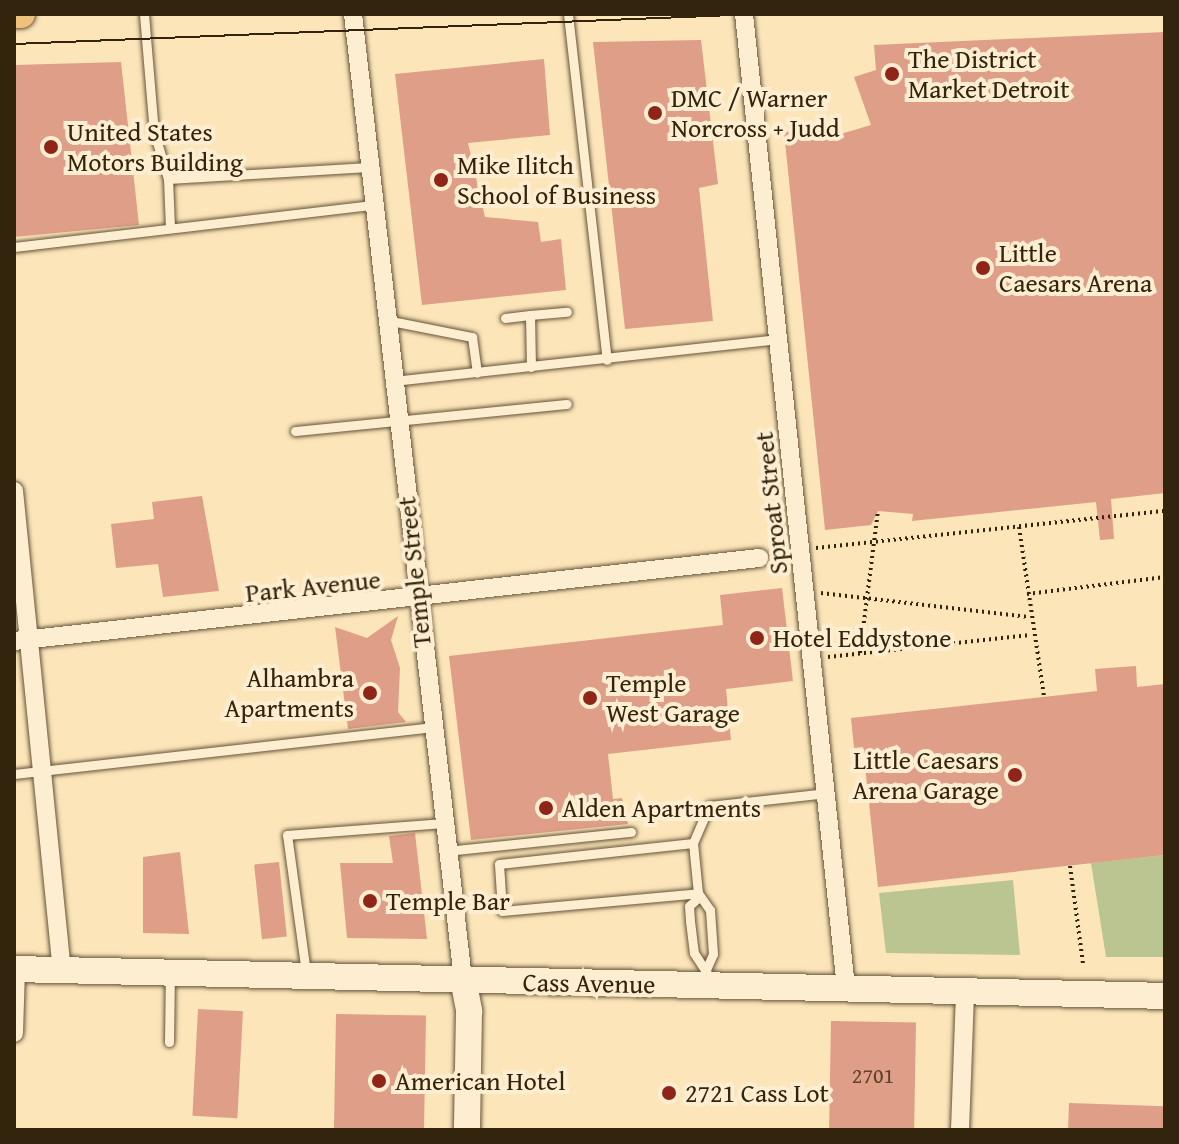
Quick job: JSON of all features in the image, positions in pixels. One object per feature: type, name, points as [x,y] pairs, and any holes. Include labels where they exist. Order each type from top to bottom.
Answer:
[{"type":"main road","points":[[14,14],[21,14]]},
{"type":"street","name":"Temple Street","points":[[353,14],[431,727],[469,1011],[467,1130]]},
{"type":"street","name":"Sproat Street","points":[[744,14],[829,793],[846,987]]},
{"type":"street","points":[[15,502],[22,640],[44,770],[62,970]]},
{"type":"street","name":"Park Avenue","points":[[22,640],[417,601],[759,558]]},
{"type":"street","points":[[14,1033],[15,969]]},
{"type":"street","name":"Cass Avenue","points":[[15,969],[463,979],[707,978],[846,987],[1165,996]]},
{"type":"street","points":[[960,1130],[965,991]]},
{"type":"lane","points":[[144,14],[154,132],[168,179],[170,228]]},
{"type":"lane","points":[[568,14],[607,360]]},
{"type":"lane","points":[[168,179],[369,167]]},
{"type":"lane","points":[[14,247],[373,205]]},
{"type":"lane","points":[[505,318],[567,312]]},
{"type":"lane","points":[[530,315],[531,367]]},
{"type":"lane","points":[[386,320],[472,337],[477,373]]},
{"type":"lane","points":[[393,381],[779,339]]},
{"type":"lane","points":[[295,431],[567,404]]},
{"type":"lane","points":[[14,774],[431,727]]},
{"type":"lane","points":[[707,978],[713,954],[710,910],[698,895],[693,843],[709,806],[829,793]]},
{"type":"lane","points":[[307,976],[297,944],[287,835],[443,823]]},
{"type":"lane","points":[[446,851],[631,832]]},
{"type":"lane","points":[[693,843],[499,864],[502,911],[698,895]]},
{"type":"lane","points":[[698,895],[689,906],[690,921],[694,953],[707,978]]},
{"type":"lane","points":[[169,1042],[170,972]]},
{"type":"path","points":[[860,653],[878,511]]},
{"type":"path","points":[[802,549],[1165,511]]},
{"type":"path","points":[[1019,527],[1031,635],[1044,697]]},
{"type":"path","points":[[1027,594],[1165,577]]},
{"type":"path","points":[[806,591],[1029,617]]},
{"type":"path","points":[[814,658],[1031,635]]},
{"type":"path","points":[[1070,866],[1083,963]]},
{"type":"green space","points":[[1165,855],[1165,957],[1106,957],[1091,863]]},
{"type":"green space","points":[[1013,880],[1020,955],[886,953],[879,893]]},
{"type":"building","name":"Little Caesars Arena","points":[[1165,32],[1165,493],[1111,499],[1114,539],[1100,540],[1096,502],[912,521],[913,514],[878,511],[871,525],[825,530],[784,132],[831,128],[834,136],[871,125],[854,77],[876,70],[874,45]]},
{"type":"building","name":"DMC / Warner Norcross + Judd","points":[[701,40],[718,184],[699,188],[713,321],[625,329],[593,42]]},
{"type":"building","name":"Mike Ilitch School of Business","points":[[544,59],[550,135],[468,143],[485,217],[538,222],[541,242],[561,239],[566,290],[422,305],[395,74]]},
{"type":"building","name":"United States Motors Building","points":[[121,62],[139,225],[14,237],[14,65]]},
{"type":"building","points":[[202,496],[219,591],[163,597],[158,564],[116,568],[111,524],[154,519],[152,502]]},
{"type":"building","name":"Temple West Garage","points":[[782,588],[793,681],[726,689],[731,740],[608,754],[613,799],[622,798],[628,824],[471,840],[449,656],[723,625],[720,595]]},
{"type":"building","name":"Alhambra Apartments","points":[[398,616],[391,640],[400,668],[398,712],[406,722],[348,729],[335,627],[367,638]]},
{"type":"building","name":"Little Caesars Arena Garage","points":[[1136,666],[1137,687],[1165,684],[1165,855],[878,887],[863,747],[854,748],[851,718],[1097,691],[1095,669]]},
{"type":"building","points":[[415,833],[427,939],[347,938],[340,863],[393,863],[389,836]]},
{"type":"building","points":[[180,852],[189,934],[143,933],[143,857]]},
{"type":"building","points":[[279,862],[287,937],[262,939],[254,865]]},
{"type":"building","points":[[198,1009],[243,1011],[237,1118],[192,1116]]},
{"type":"building","name":"American Hotel","points":[[336,1014],[426,1016],[424,1130],[334,1130]]},
{"type":"building","points":[[831,1021],[916,1022],[914,1130],[829,1130]]},
{"type":"building","points":[[1069,1103],[1165,1106],[1164,1130],[1068,1130]]},
{"type":"tram line","points":[[14,44],[758,14]]},
{"type":"place","name":"The District Market Detroit","points":[[892,74]]},
{"type":"place","name":"DMC / Warner Norcross + Judd","points":[[655,113]]},
{"type":"place","name":"United States Motors Building","points":[[51,147]]},
{"type":"place","name":"Mike Ilitch School of Business","points":[[441,180]]},
{"type":"place","name":"Little Caesars Arena","points":[[983,268]]},
{"type":"place","name":"Hotel Eddystone","points":[[757,638]]},
{"type":"place","name":"Alhambra Apartments","points":[[370,693]]},
{"type":"place","name":"Temple West Garage","points":[[590,698]]},
{"type":"place","name":"Little Caesars Arena Garage","points":[[1015,775]]},
{"type":"place","name":"Alden Apartments","points":[[546,808]]},
{"type":"place","name":"Temple Bar","points":[[370,901]]},
{"type":"place","name":"American Hotel","points":[[379,1081]]},
{"type":"place","name":"2721 Cass Lot","points":[[669,1093]]}]
